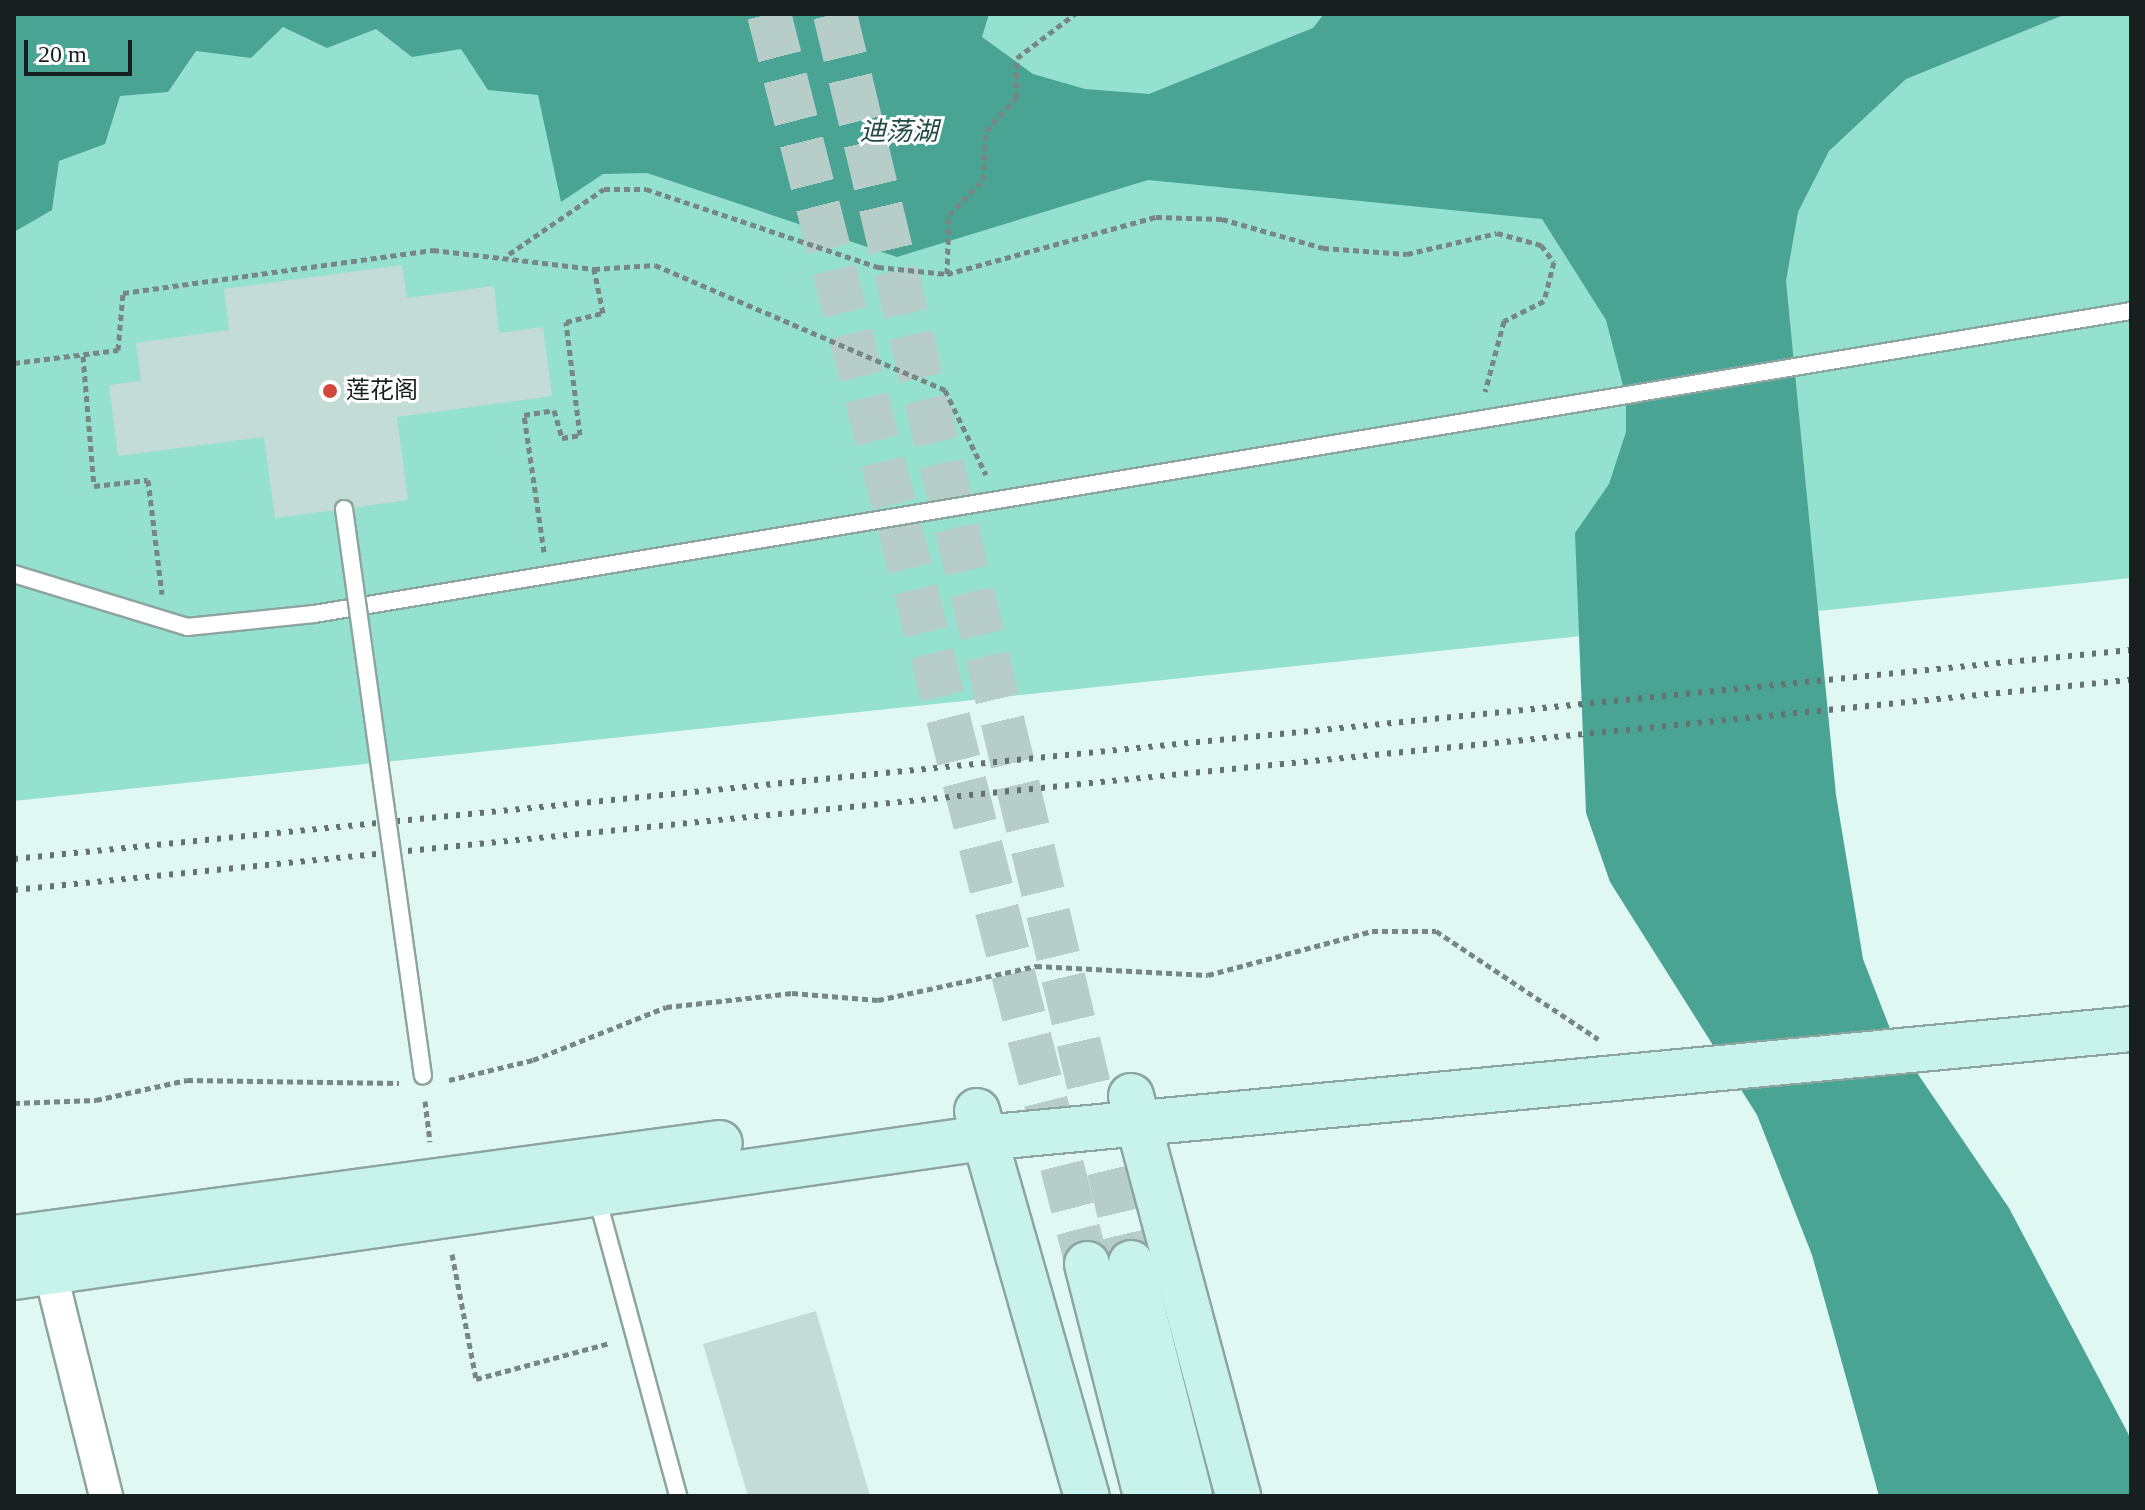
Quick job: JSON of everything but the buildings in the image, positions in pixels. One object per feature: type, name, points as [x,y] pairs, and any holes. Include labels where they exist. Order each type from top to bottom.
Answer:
[{"type":"main road","points":[[30,1256],[980,1123],[1929,1035],[2131,1001]]},
{"type":"main road","points":[[1929,1035],[2131,1029]]},
{"type":"main road","points":[[1135,1110],[1620,1054],[1699,1058]]},
{"type":"main road","points":[[1135,1110],[1238,1496]]},
{"type":"main road","points":[[30,1256],[595,1191],[980,1123]]},
{"type":"main road","points":[[980,1123],[1087,1496]]},
{"type":"main road","points":[[1131,1263],[1190,1496]]},
{"type":"main road","points":[[1087,1264],[1146,1496]]},
{"type":"street","points":[[30,1256],[106,1496]]},
{"type":"lane","points":[[14,574],[187,627],[314,614],[997,498],[1517,418],[2131,311]]},
{"type":"lane","points":[[344,509],[428,1078]]},
{"type":"lane","points":[[595,1191],[678,1496]]},
{"type":"path","points":[[947,274],[949,215],[983,180],[986,131],[1016,98],[1017,58],[1075,14]]},
{"type":"path","points":[[509,254],[604,189],[646,189],[878,267],[947,274],[1156,217],[1222,219],[1323,248],[1407,254],[1497,233],[1541,245],[1554,262],[1544,301],[1504,321],[1476,424]]},
{"type":"path","points":[[14,363],[118,350],[123,293],[433,250],[509,254],[594,269],[655,265],[945,390],[997,498]]},
{"type":"path","points":[[547,574],[524,415],[554,410],[562,438],[580,435],[566,322],[603,313],[594,269]]},
{"type":"path","points":[[83,356],[94,486],[148,480],[165,620]]},
{"type":"path","points":[[428,1078],[533,1060],[666,1007],[792,993],[878,1000],[1036,966],[1208,975],[1372,931],[1436,931],[1620,1054]]},
{"type":"path","points":[[14,1103],[96,1100],[187,1080],[404,1082]]},
{"type":"path","points":[[476,1379],[635,1336]]},
{"type":"shaded area","points":[[14,14],[2131,14],[2131,578],[14,801]]},
{"type":"water","name":"迪荡湖","points":[[14,14],[989,14],[982,37],[1033,74],[1085,89],[1149,94],[1313,28],[1324,14],[2066,14],[1906,79],[1829,151],[1798,212],[1786,281],[1836,795],[1863,959],[1894,1039],[2009,1208],[2131,1439],[2131,1496],[1879,1496],[1812,1255],[1757,1115],[1610,882],[1586,813],[1575,533],[1609,484],[1626,432],[1626,397],[1606,320],[1542,219],[1148,180],[897,257],[647,173],[603,174],[561,202],[538,95],[488,90],[461,49],[412,57],[376,29],[327,48],[283,27],[251,58],[196,51],[168,92],[120,96],[105,144],[59,161],[52,210],[14,232]]},
{"type":"tunnel","points":[[769,14],[1087,1264]]},
{"type":"tunnel","points":[[835,14],[1131,1263]]},
{"type":"railway","points":[[14,859],[2131,650]]},
{"type":"railway","points":[[14,890],[2131,680]]},
{"type":"place","name":"莲花阁","points":[[330,391]]}]
